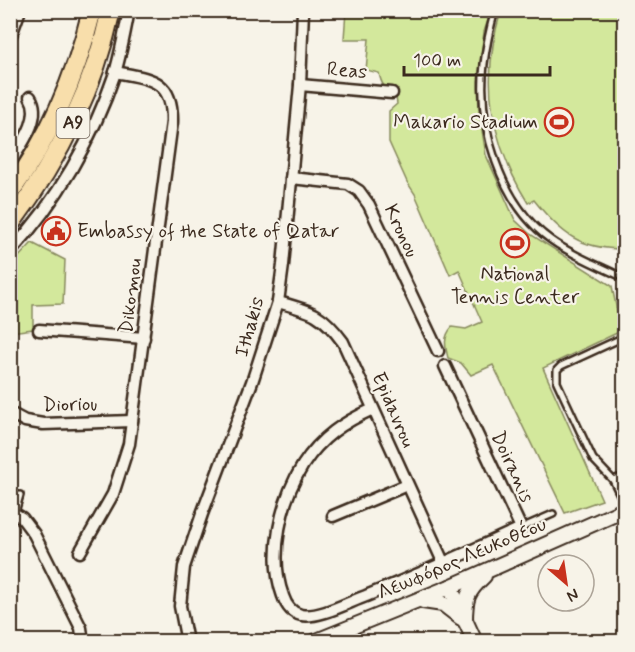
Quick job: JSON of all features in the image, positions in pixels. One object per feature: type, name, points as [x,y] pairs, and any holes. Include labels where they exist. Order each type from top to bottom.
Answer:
[{"type":"highway","name":"A9","points":[[10,192],[33,159],[58,111],[83,44],[92,10]]},
{"type":"highway","name":"A9","points":[[10,224],[42,180],[75,120],[102,46],[111,10]]},
{"type":"main road","name":"Λεωφόρος Λευκοθέου","points":[[314,642],[418,601],[624,510]]},
{"type":"main road","points":[[465,621],[465,602],[468,594],[492,569]]},
{"type":"main road","points":[[450,587],[475,642]]},
{"type":"main road","points":[[418,601],[430,600],[443,604],[465,621]]},
{"type":"street","points":[[11,35],[20,10]]},
{"type":"street","points":[[10,252],[45,209],[90,134],[115,72],[129,10]]},
{"type":"street","name":"Ithakis","points":[[187,642],[180,606],[184,567],[204,507],[252,382],[278,302],[300,85],[303,10]]},
{"type":"street","name":"Dikomou","points":[[80,552],[113,494],[129,444],[172,122],[171,101],[164,87],[157,82],[115,72]]},
{"type":"street","name":"Reas","points":[[300,85],[392,93]]},
{"type":"street","points":[[10,163],[20,148],[32,121],[35,107],[30,97]]},
{"type":"street","name":"Kronou","points":[[291,178],[348,184],[359,191],[369,205],[438,351]]},
{"type":"street","name":"Epidavrou","points":[[278,302],[317,314],[329,323],[343,342],[444,564]]},
{"type":"street","points":[[39,330],[144,338]]},
{"type":"street","name":"Doiranis","points":[[373,409],[332,431],[303,465],[290,489],[279,531],[277,570],[284,600],[294,613],[310,616],[338,607],[444,564],[521,528],[445,366]]},
{"type":"street","name":"Dioriou","points":[[11,415],[33,424],[132,421]]},
{"type":"street","points":[[333,516],[407,485]]},
{"type":"street","points":[[13,512],[22,518],[34,534],[81,628],[83,642]]},
{"type":"lane","points":[[495,10],[484,66],[483,102],[491,143],[502,177],[515,202],[529,220],[550,240],[624,278]]},
{"type":"lane","points":[[624,337],[561,366],[556,375],[557,382],[592,459],[614,480],[624,503]]},
{"type":"lane","points":[[614,480],[624,476]]},
{"type":"lane","points":[[10,493],[15,496],[20,495],[13,512]]},
{"type":"lane","points":[[521,528],[553,514]]},
{"type":"green space","points":[[346,11],[491,11],[484,32],[478,81],[479,112],[486,155],[515,220],[530,234],[612,286],[621,331],[543,368],[602,500],[565,513],[493,365],[471,375],[461,363],[448,358],[447,334],[452,327],[466,329],[482,322],[459,270],[450,275],[415,194],[389,142],[389,111],[397,104],[395,90],[388,89],[384,85],[379,73],[366,70],[369,39],[344,39]]},
{"type":"green space","name":"Makario Stadium","points":[[501,11],[624,11],[624,249],[595,246],[573,237],[553,222],[534,200],[528,203],[515,180],[497,134],[490,86],[491,62]]},
{"type":"green space","points":[[32,243],[65,260],[63,304],[33,305],[33,329],[11,332],[11,265]]},
{"type":"place","name":"Makario Stadium","points":[[559,122]]},
{"type":"place","name":"Embassy of the State of Qatar","points":[[56,231]]},
{"type":"place","name":"National Tennis Center","points":[[515,243]]}]
